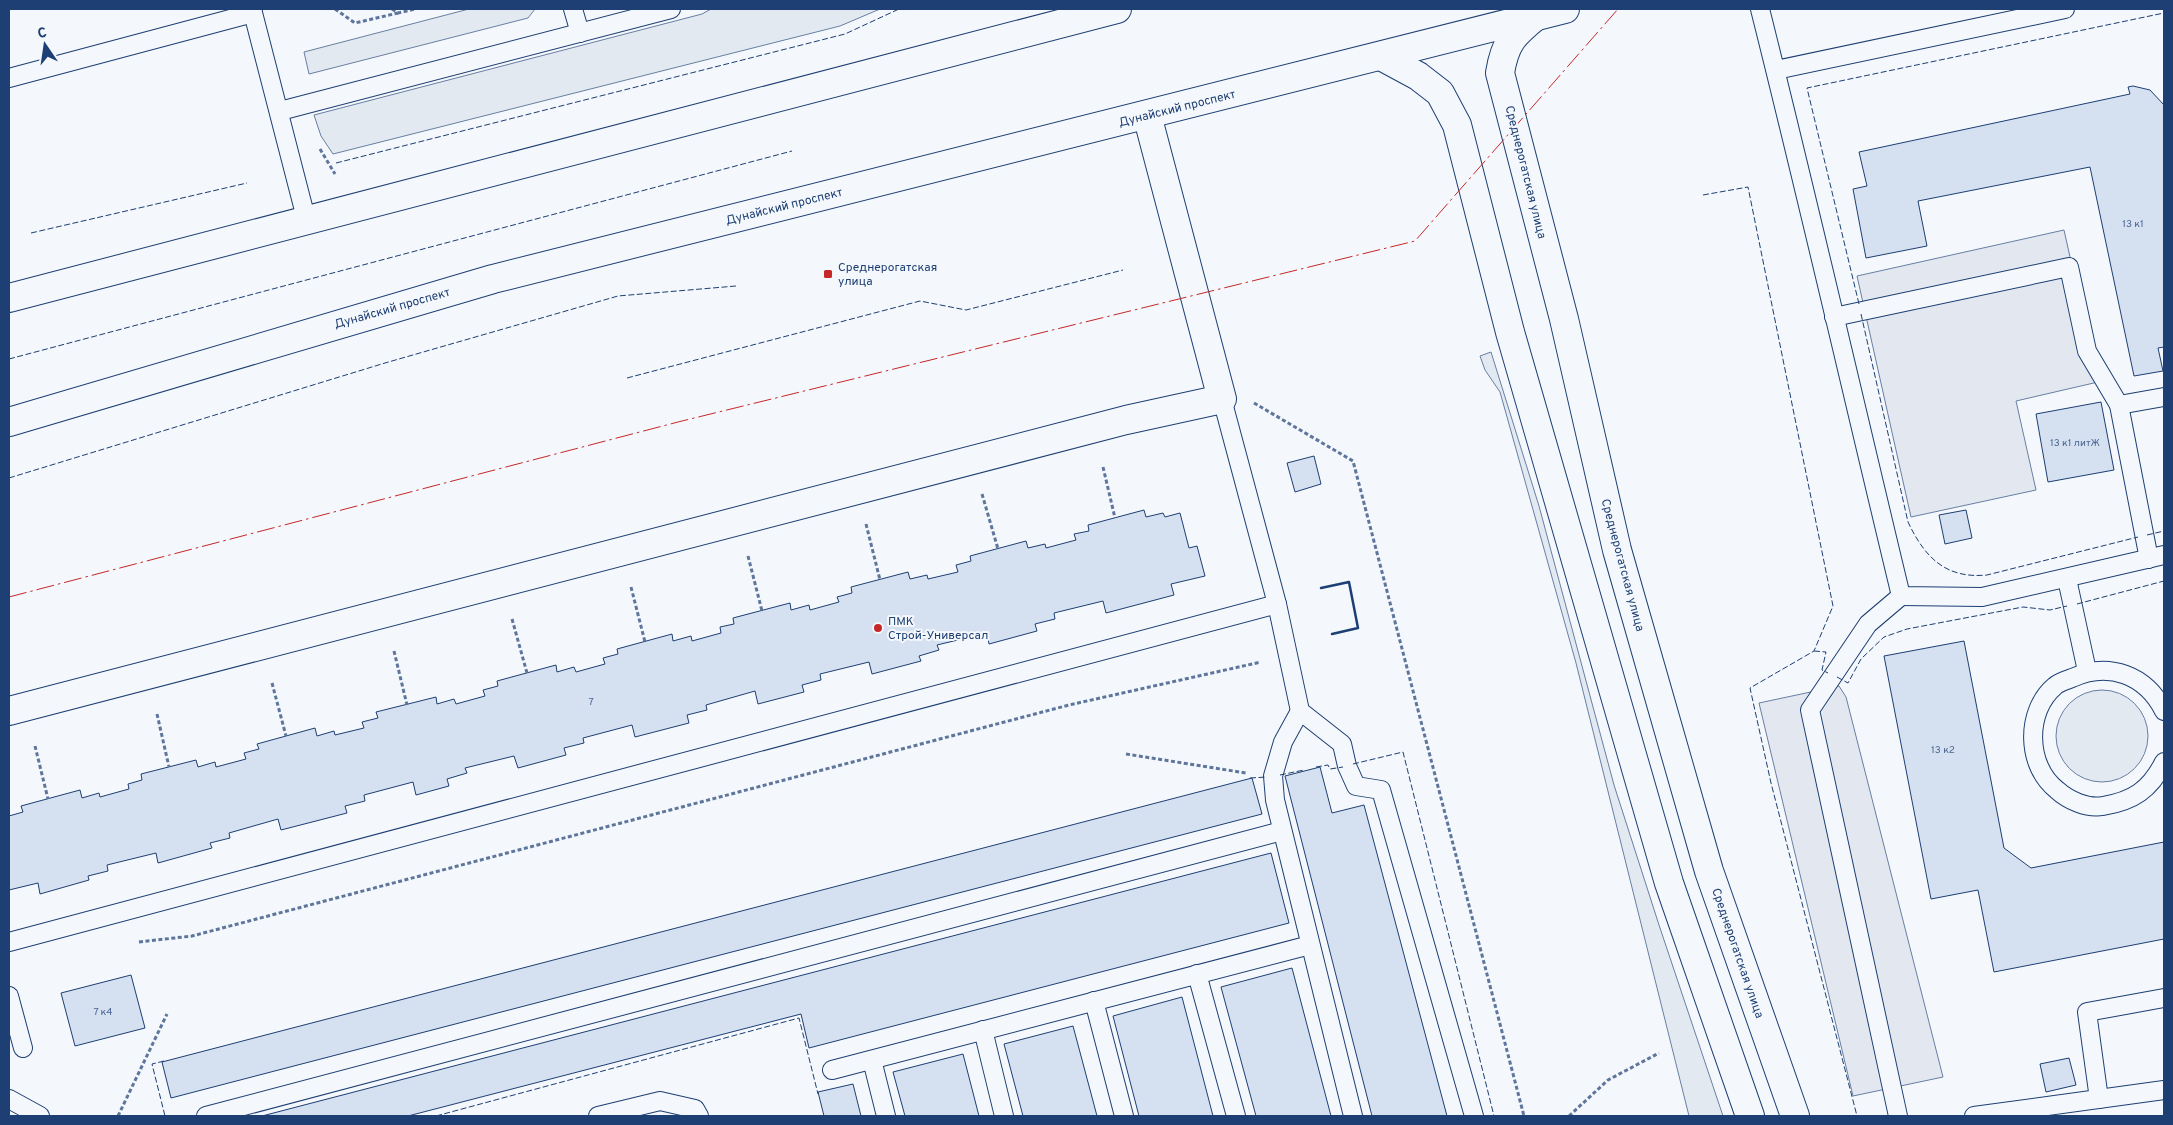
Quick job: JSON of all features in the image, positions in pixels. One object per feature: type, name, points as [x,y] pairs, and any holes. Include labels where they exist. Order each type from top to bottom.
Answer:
[{"type":"street","points":[[9,298],[307,222],[1118,9]]},
{"type":"street","name":"Дунайский проспект","points":[[9,422],[493,279],[1565,9]]},
{"type":"street","name":"Среднерогатская улица","points":[[1536,16],[1513,35],[1504,51],[1500,73],[1564,319],[1617,550],[1709,870],[1795,1116]]},
{"type":"street","points":[[1381,56],[1418,76],[1440,93],[1457,125],[1513,342],[1669,883],[1750,1116]]},
{"type":"street","points":[[9,711],[1126,420],[1236,399],[1147,115]]},
{"type":"lane","points":[[573,9],[580,33]]},
{"type":"lane","points":[[280,111],[671,9]]},
{"type":"lane","points":[[1760,9],[1811,211],[1834,317],[1901,596]]},
{"type":"lane","points":[[1776,70],[2064,9]]},
{"type":"lane","points":[[9,78],[253,11],[307,222]]},
{"type":"lane","points":[[1834,317],[2069,267],[2087,351],[2119,405],[2157,557],[1982,597],[1901,596],[1868,624],[1810,710],[1898,1116]]},
{"type":"lane","points":[[2119,405],[2164,397]]},
{"type":"lane","points":[[1236,399],[1300,711],[1283,742],[1273,776],[1275,800],[1354,1116]]},
{"type":"lane","points":[[2066,579],[2087,671]]},
{"type":"lane","points":[[9,942],[1277,604]]},
{"type":"lane","points":[[2164,711],[2150,689],[2134,677],[2110,669],[2087,671],[2055,685],[2040,706],[2032,740],[2039,768],[2053,788],[2065,797],[2087,805],[2100,807],[2132,799],[2156,778],[2164,762]]},
{"type":"lane","points":[[1300,711],[1342,744],[1347,766],[1356,786],[1381,790],[1474,1116]]},
{"type":"lane","points":[[206,1116],[1282,831]]},
{"type":"lane","points":[[832,1070],[1310,945]]},
{"type":"lane","points":[[1197,974],[1236,1116]]},
{"type":"lane","points":[[9,996],[22,1048]]},
{"type":"lane","points":[[2099,1099],[2086,1012],[2164,998]]},
{"type":"lane","points":[[1094,1001],[1124,1116]]},
{"type":"lane","points":[[983,1030],[1004,1116]]},
{"type":"lane","points":[[872,1060],[886,1116]]},
{"type":"lane","points":[[1974,1116],[2164,1090]]},
{"type":"lane","points":[[9,1098],[34,1112]]},
{"type":"lane","points":[[598,1116],[660,1101],[694,1109],[699,1116]]},
{"type":"lane","points":[[9,1113],[34,1112]]},
{"type":"path","points":[[335,9],[355,23],[415,9]]},
{"type":"path","points":[[392,9],[398,13]]},
{"type":"path","points":[[1236,399],[1353,461],[1524,1116]]},
{"type":"path","points":[[1103,467],[1115,518]]},
{"type":"path","points":[[982,494],[998,549]]},
{"type":"path","points":[[866,524],[880,580]]},
{"type":"path","points":[[748,556],[762,611]]},
{"type":"path","points":[[631,587],[645,642]]},
{"type":"path","points":[[512,619],[526,673]]},
{"type":"path","points":[[394,651],[407,704]]},
{"type":"path","points":[[140,942],[192,936],[1069,705],[1289,656]]},
{"type":"path","points":[[272,683],[286,736]]},
{"type":"path","points":[[157,714],[168,767]]},
{"type":"path","points":[[35,746],[48,799]]},
{"type":"path","points":[[1126,754],[1273,776]]},
{"type":"path","points":[[118,1116],[167,1014]]},
{"type":"path","points":[[1569,1116],[1608,1080],[1659,1053]]},
{"type":"shaded area","points":[[469,9],[535,9],[528,18],[309,74],[304,52]]},
{"type":"shaded area","points":[[711,9],[880,9],[840,26],[333,154],[321,136],[314,115],[702,14]]},
{"type":"shaded area","points":[[2064,230],[2098,382],[2016,401],[2036,490],[1911,517],[1857,276]]},
{"type":"shaded area","points":[[1491,352],[1539,506],[1614,785],[1723,1116],[1689,1116],[1576,663],[1500,392],[1485,370],[1480,356]]},
{"type":"shaded area","points":[[1839,686],[1846,697],[1943,1077],[1853,1096],[1759,703]]},
{"type":"shaded area","points":[[2102,690],[2120,693],[2135,703],[2145,718],[2148,736],[2145,754],[2135,769],[2120,779],[2102,782],[2084,779],[2069,769],[2059,754],[2056,736],[2059,718],[2069,703],[2084,693]]},
{"type":"building","points":[[2133,86],[2150,90],[2164,105],[2164,347],[2158,348],[2163,371],[2134,376],[2090,167],[1918,201],[1927,246],[1866,258],[1853,189],[1867,186],[1859,152],[2130,94],[2128,87]]},
{"type":"building","points":[[2101,402],[2114,470],[2048,482],[2036,414]]},
{"type":"building","points":[[1314,456],[1321,484],[1295,492],[1287,463]]},
{"type":"building","points":[[1144,510],[1146,517],[1163,513],[1165,517],[1180,513],[1189,548],[1197,546],[1205,576],[1171,584],[1174,595],[1106,613],[1103,601],[1054,613],[1055,619],[1035,624],[1037,631],[989,644],[987,633],[937,645],[939,650],[919,656],[921,661],[872,674],[869,662],[820,674],[821,680],[802,685],[804,692],[758,704],[755,691],[706,705],[707,710],[687,715],[689,723],[635,737],[632,725],[583,738],[584,743],[564,748],[566,755],[518,768],[514,756],[465,768],[467,773],[447,779],[449,786],[416,795],[413,782],[364,795],[365,801],[345,806],[347,813],[281,830],[278,819],[229,833],[230,838],[210,843],[212,848],[158,863],[156,853],[107,865],[108,871],[88,876],[89,880],[40,894],[38,883],[9,890],[9,816],[23,812],[21,806],[80,790],[82,798],[99,793],[100,797],[129,789],[128,784],[142,780],[141,774],[196,760],[198,767],[215,762],[216,767],[246,759],[244,753],[259,749],[257,744],[315,728],[317,736],[334,731],[335,735],[364,728],[362,722],[378,718],[376,712],[436,697],[437,704],[454,699],[456,704],[485,696],[483,690],[498,686],[497,681],[556,665],[557,672],[574,667],[576,672],[605,664],[603,658],[618,654],[617,649],[672,634],[673,641],[691,636],[692,641],[721,633],[720,627],[734,624],[733,618],[790,603],[791,610],[809,605],[810,610],[839,602],[837,597],[852,593],[851,587],[908,572],[910,579],[927,575],[928,579],[958,572],[956,565],[971,561],[970,556],[1026,541],[1028,548],[1045,544],[1046,548],[1076,540],[1074,534],[1089,531],[1088,525]]},
{"type":"building","points":[[1966,510],[1972,538],[1945,544],[1939,515]]},
{"type":"building","points":[[1964,641],[2004,848],[2031,868],[2164,842],[2164,939],[1994,972],[1978,890],[1931,899],[1884,656]]},
{"type":"building","points":[[1320,767],[1332,813],[1364,805],[1447,1116],[1372,1116],[1285,776]]},
{"type":"building","points":[[1252,778],[1262,814],[171,1098],[162,1062]]},
{"type":"building","points":[[1271,853],[1289,923],[809,1048],[801,1014],[408,1116],[262,1116]]},
{"type":"building","points":[[1292,968],[1331,1116],[1256,1116],[1221,987]]},
{"type":"building","points":[[131,975],[145,1028],[75,1046],[61,993]]},
{"type":"building","points":[[1182,997],[1213,1116],[1139,1116],[1113,1016]]},
{"type":"building","points":[[1073,1026],[1097,1116],[1023,1116],[1004,1044]]},
{"type":"building","points":[[963,1054],[979,1116],[905,1116],[893,1072]]},
{"type":"building","points":[[2069,1058],[2076,1085],[2046,1092],[2040,1064]]},
{"type":"building","points":[[853,1084],[861,1116],[824,1116],[818,1092]]},
{"type":"fence","points":[[336,163],[845,34],[899,9]]},
{"type":"fence","points":[[1859,304],[1807,88],[2164,13]]},
{"type":"fence","points":[[9,359],[792,151]]},
{"type":"fence","points":[[31,233],[247,183]]},
{"type":"fence","points":[[1703,195],[1748,187],[1833,606],[1814,651],[1750,688],[1771,783],[1857,1116]]},
{"type":"fence","points":[[627,378],[920,301],[966,310],[1123,270]]},
{"type":"fence","points":[[9,478],[385,363],[618,296],[736,286]]},
{"type":"fence","points":[[1861,314],[1908,522],[1922,546],[1938,564],[1960,573],[1987,575],[2138,537]]},
{"type":"fence","points":[[2147,535],[2164,531]]},
{"type":"fence","points":[[2077,604],[2164,581]]},
{"type":"fence","points":[[1837,677],[1848,683],[1861,659],[1884,637],[1907,629],[2023,607],[2050,610],[2067,606]]},
{"type":"fence","points":[[1814,651],[1826,652],[1822,670],[1828,673]]},
{"type":"fence","points":[[1353,764],[1403,752],[1494,1116]]},
{"type":"fence","points":[[1316,767],[1328,765],[1330,769],[1343,767]]},
{"type":"fence","points":[[1280,775],[1304,770]]},
{"type":"fence","points":[[1250,778],[1267,777]]},
{"type":"fence","points":[[436,1116],[799,1018],[818,1094]]},
{"type":"fence","points":[[164,1061],[152,1064],[165,1116]]},
{"type":"wall","points":[[1321,588],[1349,582],[1358,628],[1332,634]]},
{"type":"power","points":[[9,597],[678,422],[1415,241],[1618,9]]},
{"type":"place","name":"Среднерогатская улица","points":[[828,274]]},
{"type":"place","name":"ПМК Строй-Универсал","points":[[878,628]]}]
